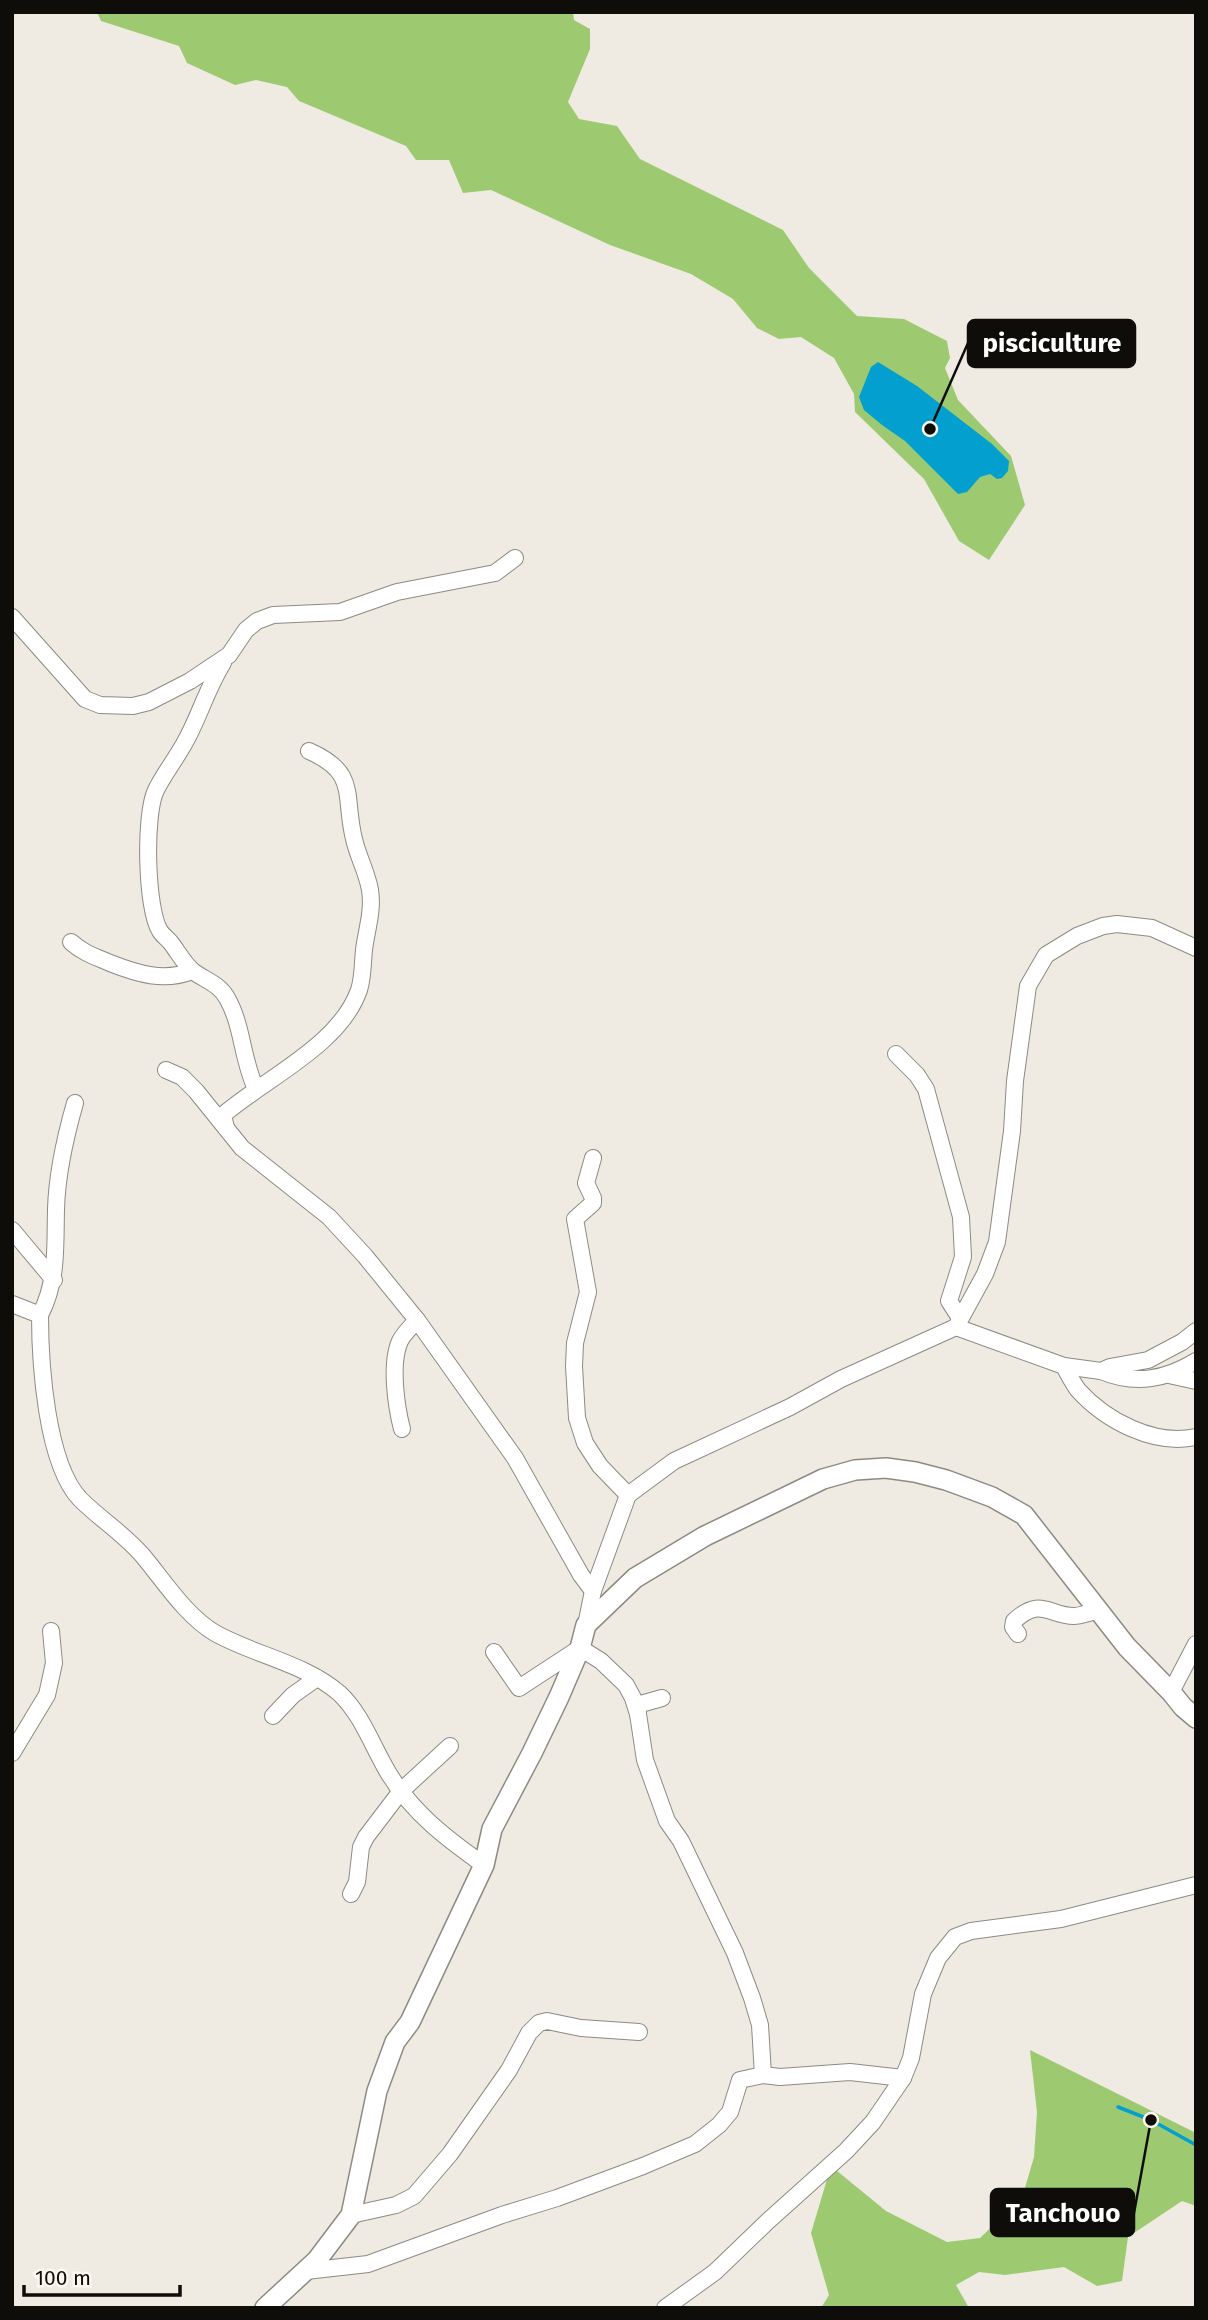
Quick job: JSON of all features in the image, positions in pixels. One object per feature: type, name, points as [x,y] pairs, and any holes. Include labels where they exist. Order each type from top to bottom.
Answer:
[{"type":"main road","points":[[265,2308],[306,2271],[351,2215],[377,2091],[395,2042],[410,2022],[484,1865],[492,1829],[532,1753],[579,1648],[586,1625],[635,1578],[705,1536],[823,1479],[855,1470],[886,1468],[915,1472],[992,1497],[1024,1515],[1127,1647],[1196,1718]]},
{"type":"street","points":[[256,1089],[243,1053],[235,1016],[227,998],[220,988],[192,971],[159,929],[150,894],[148,831],[156,790],[185,743],[212,681],[246,630],[257,621],[272,615],[340,612],[397,592],[495,573],[514,558]]},
{"type":"street","points":[[12,617],[85,699],[100,705],[133,706],[149,702],[190,681],[229,655]]},
{"type":"street","points":[[226,1128],[223,1115],[316,1047],[337,1026],[351,1009],[362,979],[371,906],[367,876],[354,841],[343,777],[334,764],[309,751]]},
{"type":"street","points":[[586,1625],[593,1591],[628,1495],[674,1461],[790,1407],[841,1379],[958,1323],[985,1274],[997,1242],[1028,986],[1046,955],[1077,936],[1103,926],[1117,924],[1152,928],[1196,948]]},
{"type":"street","points":[[71,942],[89,956],[138,973],[169,977],[192,971]]},
{"type":"street","points":[[896,1054],[917,1075],[926,1089],[954,1184],[961,1217],[963,1256],[949,1301],[958,1323],[1064,1366],[1101,1371],[1130,1379],[1151,1379],[1169,1375],[1196,1361]]},
{"type":"street","points":[[166,1070],[182,1077],[197,1091],[242,1148],[329,1217],[365,1256],[417,1320],[515,1458],[581,1575],[593,1591]]},
{"type":"street","points":[[75,1103],[58,1180],[54,1280],[40,1315],[45,1400],[55,1442],[72,1489],[80,1499],[127,1537],[198,1621],[241,1646],[317,1678],[340,1694],[357,1715],[401,1791],[425,1820],[484,1865]]},
{"type":"street","points":[[593,1158],[586,1183],[593,1203],[575,1219],[589,1292],[575,1343],[577,1418],[585,1443],[600,1466],[628,1495]]},
{"type":"street","points":[[12,1230],[54,1280]]},
{"type":"street","points":[[12,1304],[40,1315]]},
{"type":"street","points":[[402,1429],[398,1412],[395,1362],[398,1345],[417,1320]]},
{"type":"street","points":[[1101,1371],[1148,1360],[1182,1342],[1196,1331]]},
{"type":"street","points":[[1064,1366],[1078,1389],[1126,1427],[1164,1438],[1196,1437]]},
{"type":"street","points":[[1169,1375],[1196,1381]]},
{"type":"street","points":[[1018,1634],[1013,1627],[1014,1621],[1024,1614],[1042,1608],[1074,1616],[1097,1611]]},
{"type":"street","points":[[12,1753],[47,1695],[54,1663],[51,1631]]},
{"type":"street","points":[[1171,1692],[1196,1644]]},
{"type":"street","points":[[494,1652],[519,1688],[579,1648],[601,1661],[626,1685],[638,1714]]},
{"type":"street","points":[[273,1716],[293,1695],[317,1678]]},
{"type":"street","points":[[662,1698],[637,1705],[645,1760],[667,1821],[681,1842],[735,1953],[752,1998],[760,2025],[763,2075]]},
{"type":"street","points":[[351,1894],[357,1882],[361,1847],[366,1837],[401,1791],[450,1746]]},
{"type":"street","points":[[664,2308],[715,2272],[846,2151],[873,2122],[903,2078],[911,2058],[923,1994],[938,1958],[955,1937],[971,1931],[1061,1919],[1196,1885]]},
{"type":"street","points":[[351,2215],[396,2205],[414,2196],[450,2154],[539,2022],[639,2032]]},
{"type":"street","points":[[306,2271],[368,2264],[643,2166],[695,2144],[719,2125],[730,2112],[740,2080],[763,2075],[780,2077],[850,2072],[903,2078]]},
{"type":"green space","points":[[97,12],[573,12],[574,20],[590,29],[590,49],[568,102],[579,119],[617,126],[640,159],[783,230],[809,268],[857,316],[904,319],[947,341],[950,358],[945,368],[958,400],[1011,456],[1025,505],[989,560],[959,541],[924,479],[855,412],[854,394],[834,358],[801,337],[779,339],[757,328],[733,299],[691,274],[610,245],[491,190],[463,193],[449,160],[416,160],[406,146],[299,101],[287,87],[256,80],[235,85],[187,63],[179,46],[101,21]]},
{"type":"green space","points":[[1030,2050],[1196,2133],[1196,2206],[1182,2201],[1128,2237],[1122,2281],[1097,2286],[1064,2267],[1005,2275],[979,2272],[956,2285],[969,2308],[821,2308],[829,2295],[811,2233],[831,2166],[886,2211],[947,2242],[980,2238],[1022,2198],[1034,2157],[1037,2112]]},
{"type":"water","points":[[878,362],[917,386],[992,444],[1009,461],[1008,471],[1002,478],[997,479],[990,474],[980,477],[967,492],[958,494],[905,441],[864,410],[859,397],[871,367]]},
{"type":"waterway","points":[[1118,2107],[1151,2120],[1196,2145]]},
{"type":"place","name":"pisciculture","points":[[930,429]]},
{"type":"place","name":"Tanchouo","points":[[1151,2120]]}]
